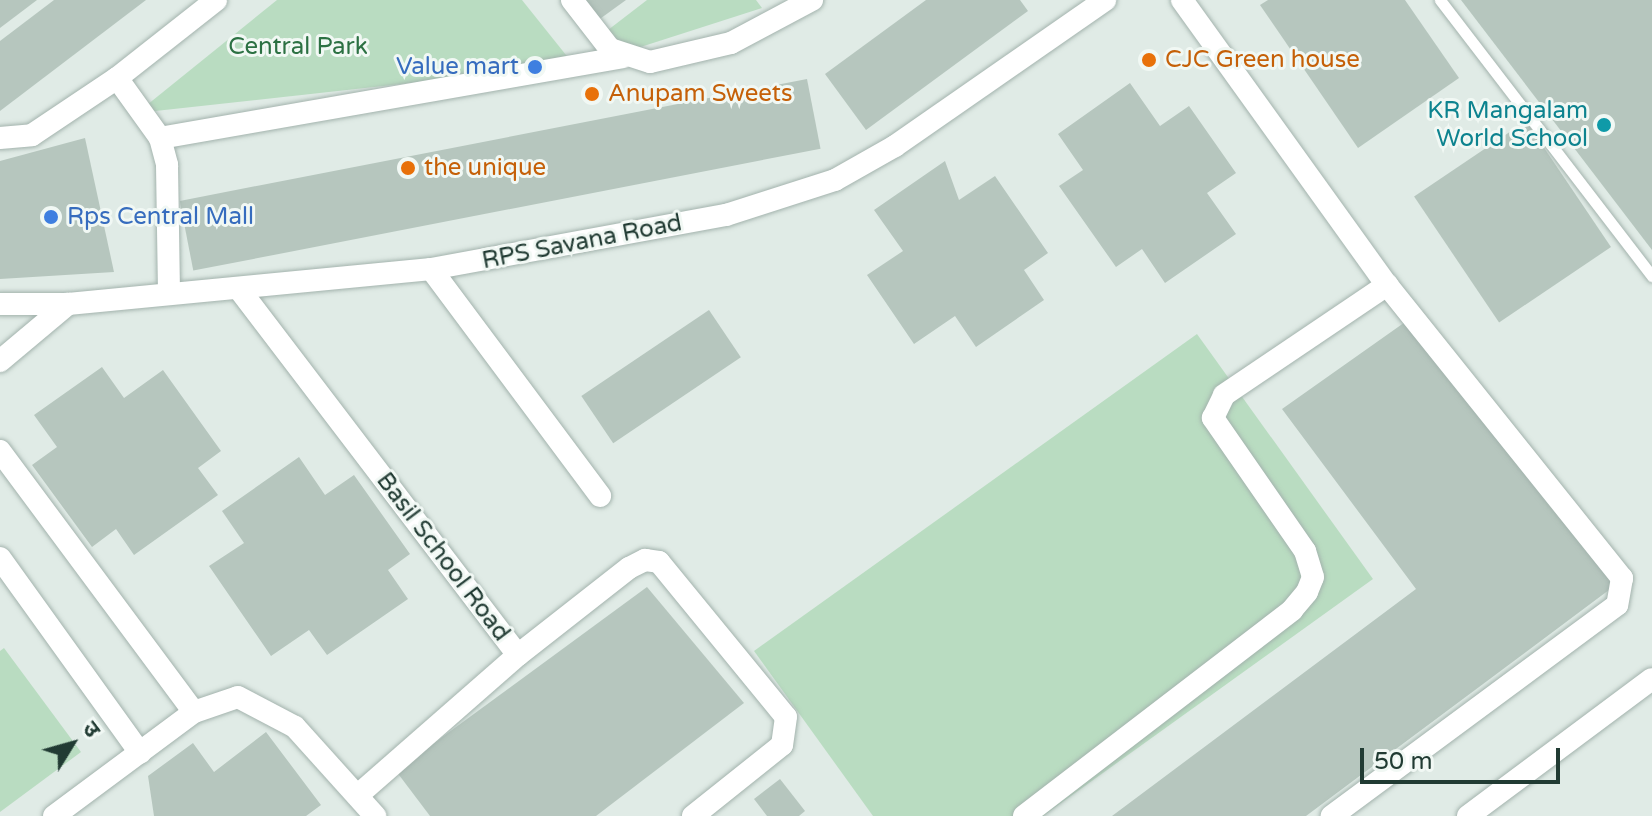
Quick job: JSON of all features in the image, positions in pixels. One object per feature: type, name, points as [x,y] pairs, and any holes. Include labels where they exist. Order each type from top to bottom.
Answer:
[{"type":"street","points":[[3,143],[32,135],[117,78],[216,0]]},
{"type":"street","points":[[572,0],[595,33],[622,57]]},
{"type":"street","points":[[160,138],[622,57],[650,62],[694,55],[778,22],[812,0]]},
{"type":"street","name":"RPS Savana Road","points":[[0,304],[68,304],[431,269],[726,215],[835,180],[943,115],[1078,7],[1105,0]]},
{"type":"street","points":[[1182,0],[1387,285],[1614,565],[1623,591],[1617,605],[1332,816]]},
{"type":"street","points":[[117,78],[160,138],[167,165],[169,294]]},
{"type":"street","points":[[431,269],[600,496]]},
{"type":"street","points":[[1024,816],[1292,610],[1307,592],[1313,577],[1305,551],[1213,418],[1224,395],[1387,285]]},
{"type":"street","name":"Basil School Road","points":[[239,289],[518,655],[358,795]]},
{"type":"street","points":[[0,361],[68,304]]},
{"type":"street","points":[[0,451],[194,712]]},
{"type":"street","points":[[0,558],[140,753]]},
{"type":"street","points":[[518,655],[629,568],[645,560],[659,562],[786,717],[782,745],[693,816]]},
{"type":"street","points":[[1468,816],[1652,679]]},
{"type":"street","points":[[54,816],[194,712],[225,698],[249,698],[295,727],[375,816]]},
{"type":"lane","points":[[1440,0],[1652,276]]},
{"type":"green space","name":"Central Park","points":[[277,0],[522,0],[574,65],[137,113]]},
{"type":"green space","points":[[647,0],[756,0],[762,8],[625,52],[608,30]]},
{"type":"green space","points":[[1197,334],[1373,579],[1043,816],[873,816],[754,651]]},
{"type":"green space","points":[[4,648],[81,752],[0,812],[0,651]]},
{"type":"building","points":[[0,0],[37,0],[0,28]]},
{"type":"building","points":[[54,0],[146,0],[0,111],[0,41]]},
{"type":"building","points":[[581,0],[626,0],[597,21]]},
{"type":"building","points":[[926,0],[1020,0],[1028,11],[866,130],[825,74]]},
{"type":"building","points":[[1268,0],[1405,0],[1459,78],[1358,148],[1260,5]]},
{"type":"building","name":"KR Mangalam World School","points":[[1461,0],[1652,0],[1652,250]]},
{"type":"building","points":[[807,79],[821,149],[193,271],[180,201]]},
{"type":"building","points":[[1130,83],[1160,126],[1189,106],[1236,173],[1207,193],[1236,234],[1165,283],[1142,249],[1116,267],[1059,186],[1083,170],[1058,134]]},
{"type":"building","points":[[1526,121],[1611,247],[1499,323],[1414,196]]},
{"type":"building","name":"Rps Central Mall","points":[[85,138],[114,272],[0,279],[0,161]]},
{"type":"building","points":[[945,161],[959,200],[995,176],[1048,253],[1024,270],[1044,300],[976,347],[955,316],[914,344],[867,275],[903,251],[874,210]]},
{"type":"building","points":[[709,310],[741,357],[613,443],[581,396]]},
{"type":"building","points":[[1408,320],[1617,584],[1306,816],[1112,816],[1416,589],[1282,409]]},
{"type":"building","points":[[102,367],[124,398],[163,370],[221,451],[198,468],[218,495],[134,555],[116,529],[92,547],[32,465],[57,447],[34,415]]},
{"type":"building","points":[[299,457],[325,495],[354,475],[410,554],[388,570],[408,599],[327,655],[309,630],[271,656],[209,566],[244,543],[222,511]]},
{"type":"building","points":[[647,587],[744,703],[596,816],[430,816],[396,771]]},
{"type":"building","points":[[266,732],[321,805],[306,816],[154,816],[148,776],[193,743],[214,772]]},
{"type":"building","points":[[780,779],[805,811],[799,816],[767,816],[754,799]]},
{"type":"place","name":"CJC Green house","points":[[1149,60]]},
{"type":"place","name":"Value mart","points":[[535,67]]},
{"type":"place","name":"Anupam Sweets","points":[[592,94]]},
{"type":"place","name":"KR Mangalam World School","points":[[1604,125]]},
{"type":"place","name":"the unique","points":[[408,168]]},
{"type":"place","name":"Rps Central Mall","points":[[51,217]]}]
